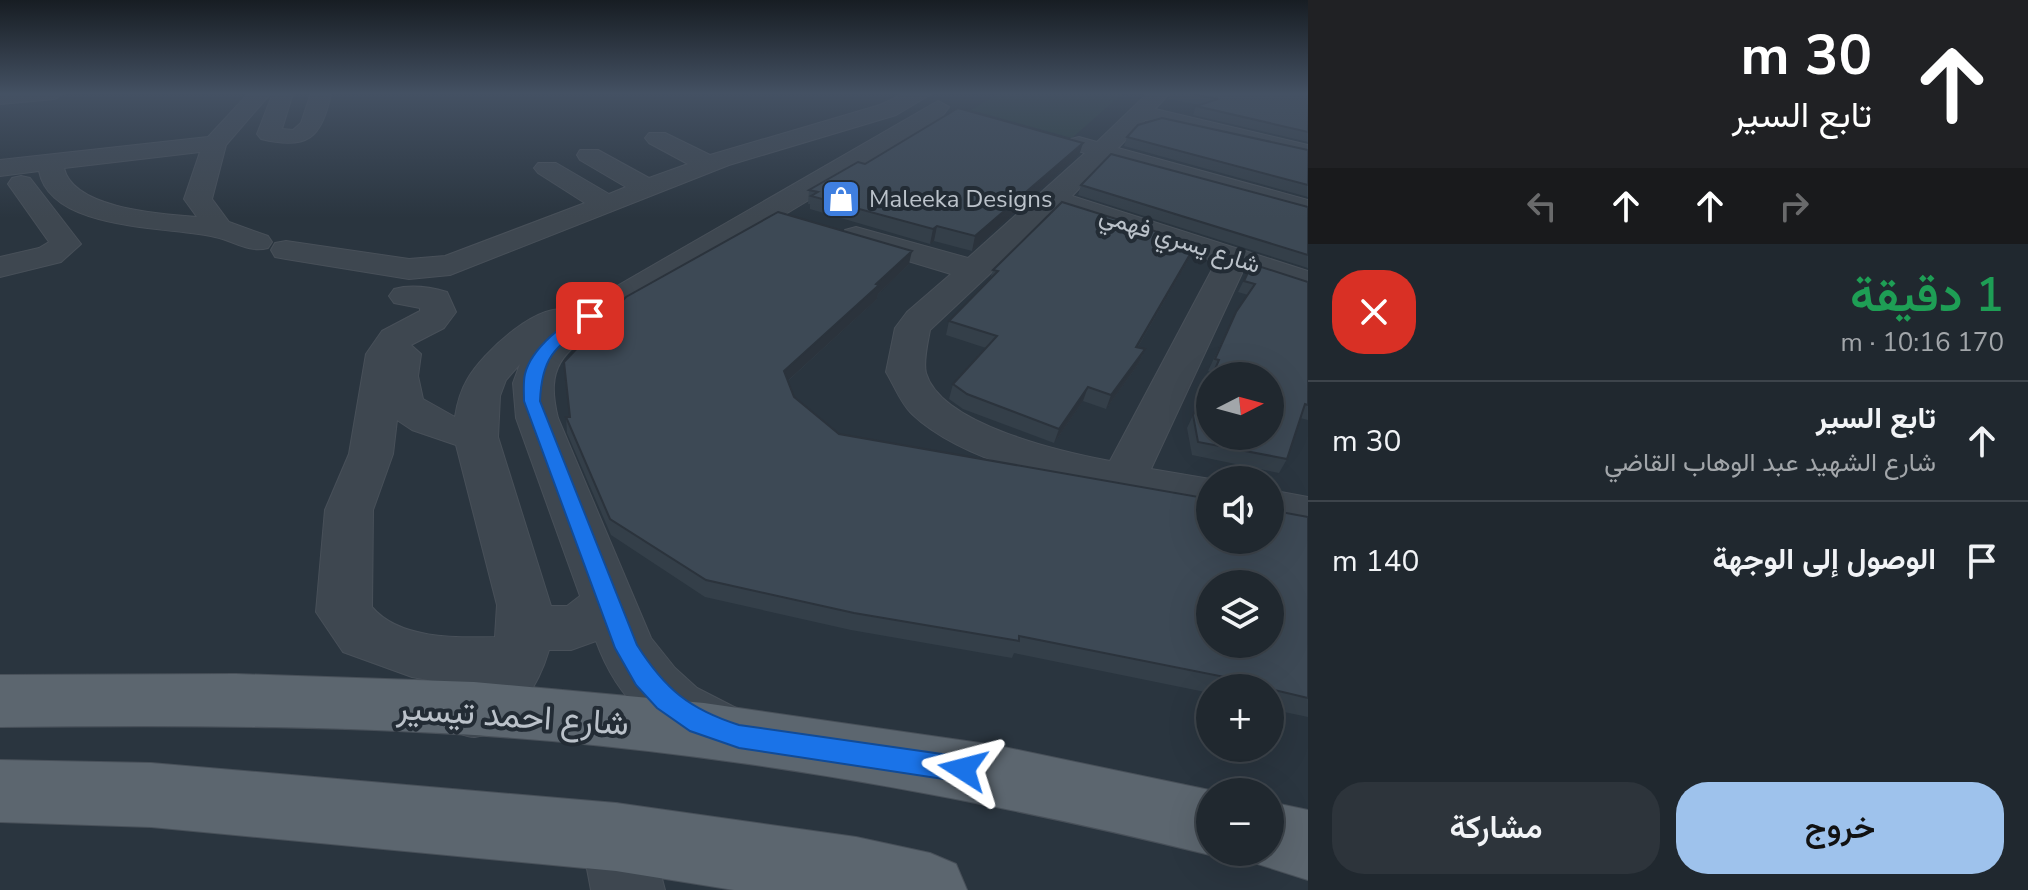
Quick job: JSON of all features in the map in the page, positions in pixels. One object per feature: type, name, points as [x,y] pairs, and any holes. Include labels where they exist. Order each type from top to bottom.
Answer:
[{"type":"main road","name":"شارع احمد تيسير","points":[[0,701],[286,701],[628,722],[963,769],[1196,819]]},
{"type":"main road","points":[[0,791],[151,795],[622,863],[930,890]]},
{"type":"main road","points":[[1284,839],[1308,845]]},
{"type":"street","points":[[94,157],[99,146],[106,143],[170,135]]},
{"type":"street","points":[[219,228],[203,210],[198,199],[215,143],[223,135]]},
{"type":"street","points":[[271,135],[297,135]]},
{"type":"street","points":[[50,162],[55,181],[74,198],[109,212],[158,223],[219,228],[271,246],[384,266],[429,268],[465,261],[708,164],[806,135]]},
{"type":"street","points":[[473,711],[498,690],[522,640],[518,580],[476,437],[474,413],[480,391],[491,371],[526,338],[573,308],[877,135]]},
{"type":"street","points":[[739,736],[699,723],[666,701],[645,678],[627,648],[537,418],[532,401],[533,373],[541,358],[559,338],[590,316],[900,135]]},
{"type":"street","points":[[1117,135],[1053,199],[911,329],[904,368],[912,388],[930,409],[994,446],[1035,460],[1196,491]]},
{"type":"street","points":[[1251,135],[1302,145]]},
{"type":"street","points":[[1058,138],[1308,209]]},
{"type":"street","points":[[0,267],[50,255],[66,244],[10,176],[50,162],[215,143]]},
{"type":"street","points":[[678,176],[648,145],[708,164]]},
{"type":"street","points":[[589,155],[647,188]]},
{"type":"street","points":[[547,168],[607,204]]},
{"type":"street","name":"شارع يسري فهمي","points":[[1053,199],[1308,282]]},
{"type":"street","points":[[769,210],[973,270]]},
{"type":"street","points":[[1124,478],[1234,257]]},
{"type":"street","points":[[476,437],[414,416],[403,406],[399,383],[400,357],[407,346],[451,320],[460,309],[457,300],[445,291],[403,292],[435,299],[439,305],[438,312],[431,320],[395,339],[385,354],[371,454],[349,510],[344,612],[363,636],[412,654],[458,662],[550,630],[566,629],[593,619],[608,599]]},
{"type":"street","points":[[1284,509],[1308,513]]},
{"type":"building","points":[[914,135],[1053,135],[1083,143],[975,236],[937,226],[933,229],[811,196],[818,192],[809,190],[858,162],[865,164]]},
{"type":"building","points":[[1129,135],[1237,135],[1308,150],[1308,185],[1127,137]]},
{"type":"building","points":[[1111,154],[1308,207],[1308,255],[1081,185]]},
{"type":"building","points":[[1062,202],[1196,244],[1136,347],[1145,349],[1111,395],[1088,387],[1059,429],[967,394],[953,384],[997,336],[949,321],[998,271],[993,270]]},
{"type":"building","points":[[778,212],[912,251],[784,371],[794,397],[839,434],[1196,497],[1196,554],[1284,554],[1284,513],[1308,517],[1308,698],[1284,692],[1284,674],[1210,674],[1019,636],[1019,641],[854,613],[706,580],[610,519],[566,417],[570,417],[564,362],[626,297]]},
{"type":"building","points":[[1252,264],[1308,282],[1308,405],[1305,404],[1287,459],[1240,450],[1284,450],[1284,362],[1218,362],[1215,359],[1236,312],[1255,284],[1244,281]]},
{"type":"place","name":"Maleeka Designs","points":[[841,199]]},
{"type":"route","points":[[590,316],[559,338],[541,358],[533,373],[532,401],[627,648],[645,678],[666,701],[699,723],[739,736],[963,769]]}]
